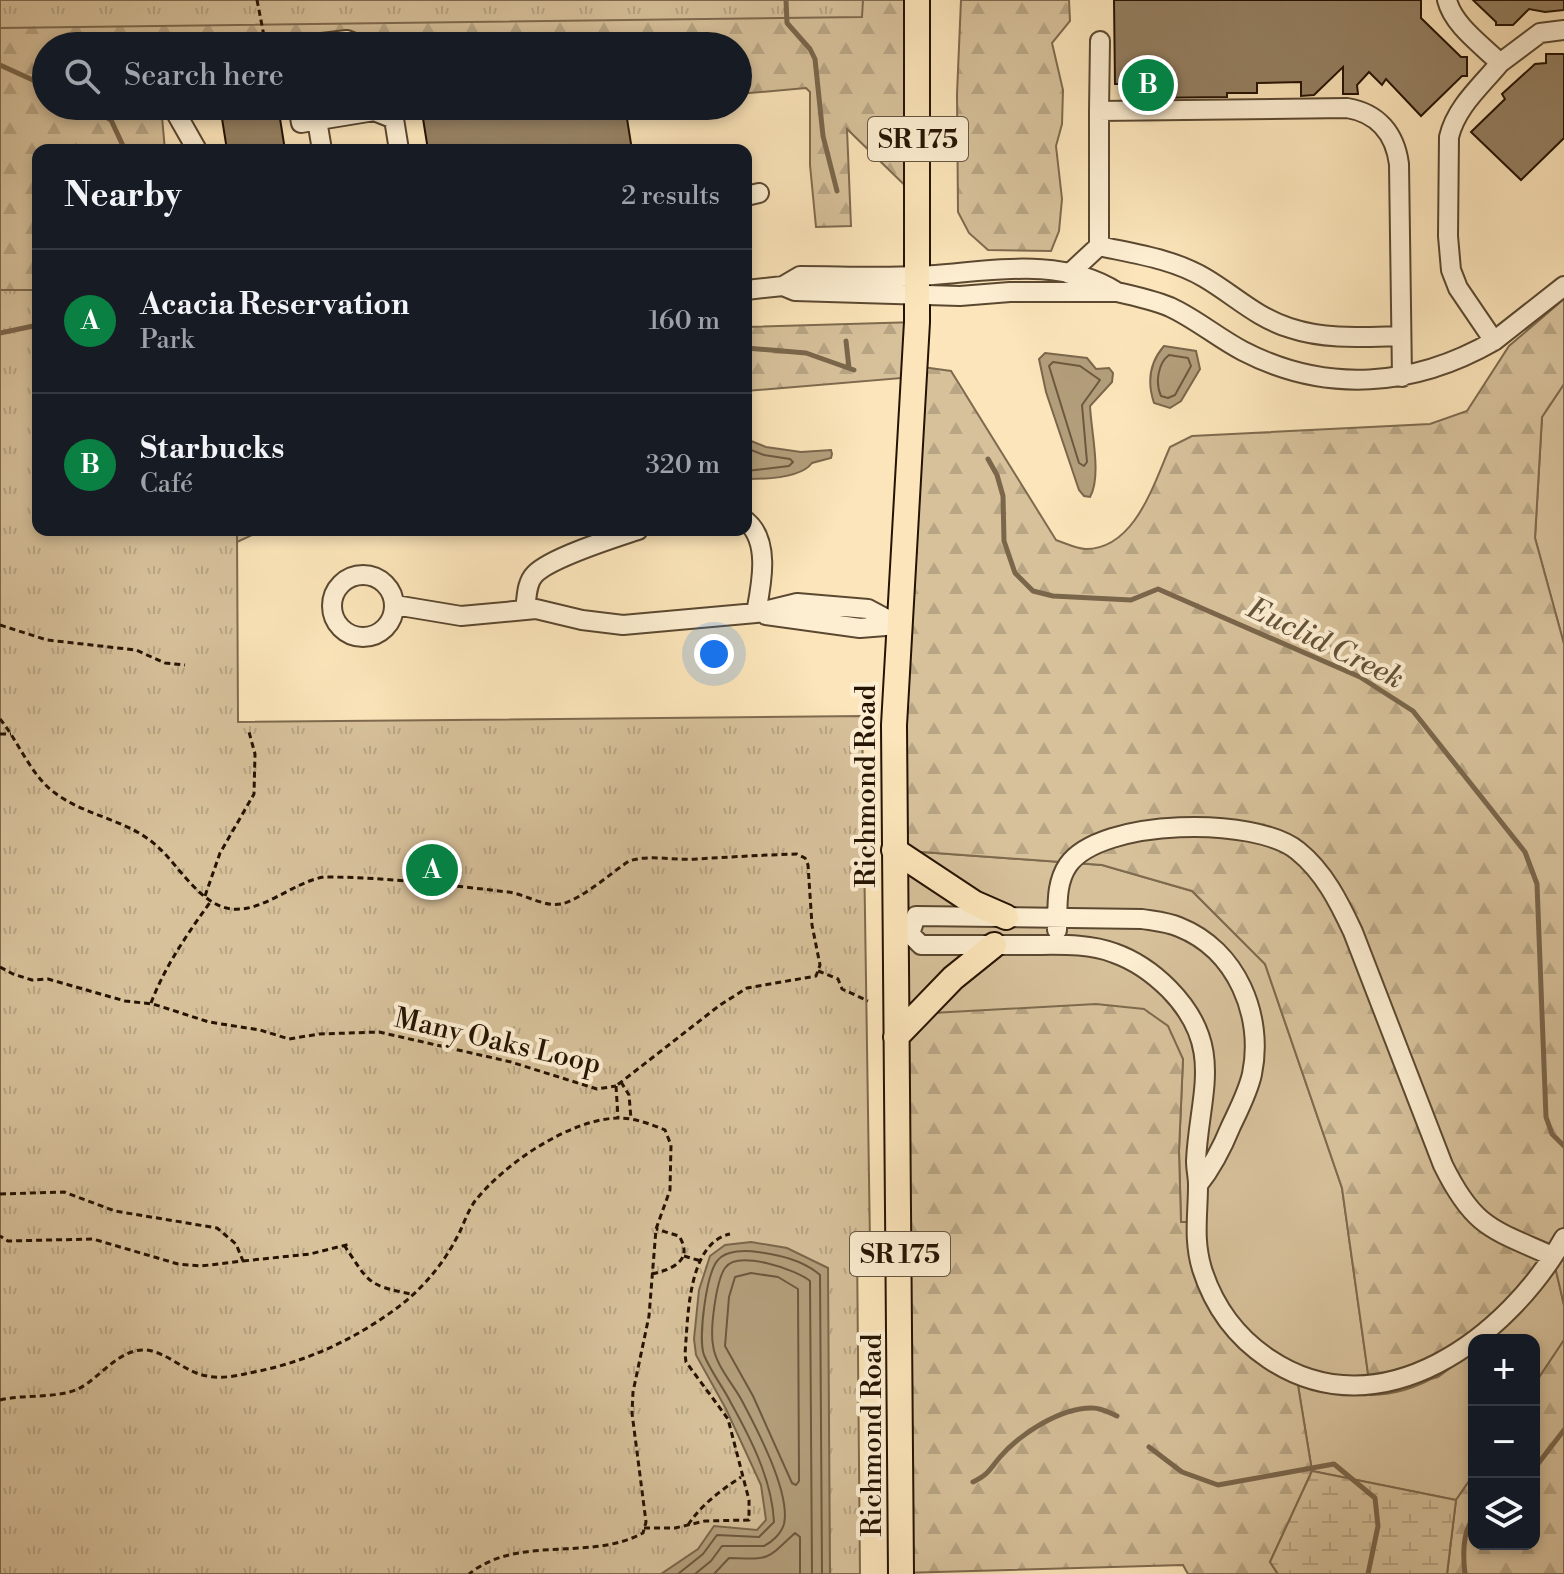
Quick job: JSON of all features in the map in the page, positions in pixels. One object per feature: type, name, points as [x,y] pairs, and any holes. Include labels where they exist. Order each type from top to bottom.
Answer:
[{"type":"main road","name":"Richmond Road","points":[[901,1574],[894,725],[919,285],[917,0]]},
{"type":"main road","points":[[894,850],[974,903],[1006,917]]},
{"type":"main road","points":[[896,1037],[953,978],[994,945]]},
{"type":"street","points":[[1447,0],[1450,11],[1460,23],[1500,63]]},
{"type":"street","points":[[1494,341],[1458,288],[1451,270],[1448,246],[1449,137],[1457,116],[1500,63],[1540,33],[1564,30]]},
{"type":"street","points":[[1069,274],[1099,246],[1100,41]]},
{"type":"street","points":[[1099,111],[1347,108],[1373,117],[1393,139],[1399,164],[1402,377]]},
{"type":"street","points":[[180,120],[194,144]]},
{"type":"street","points":[[300,120],[301,123],[317,120],[321,144]]},
{"type":"street","points":[[394,120],[398,144]]},
{"type":"street","points":[[1099,246],[1161,259],[1188,269],[1257,314],[1290,328],[1339,337],[1400,336]]},
{"type":"street","points":[[919,285],[1023,268],[1100,281],[1117,292]]},
{"type":"street","points":[[752,289],[783,286],[800,276],[919,285],[960,296],[1010,292],[1117,292],[1170,307],[1244,351],[1283,368],[1317,377],[1348,380],[1402,377],[1455,361],[1494,341],[1564,286]]},
{"type":"street","points":[[752,526],[760,547],[761,584],[756,613]]},
{"type":"street","points":[[525,609],[528,585],[535,574],[554,562],[622,536]]},
{"type":"street","points":[[395,605],[461,616],[525,609],[623,625],[756,613],[797,603],[868,609],[898,625]]},
{"type":"street","points":[[1057,945],[1061,878],[1082,850],[1095,842],[1159,830],[1233,827],[1278,838],[1298,850],[1317,869],[1337,899],[1353,932],[1443,1165],[1458,1195],[1473,1215],[1487,1226],[1552,1256]]},
{"type":"street","points":[[1198,1185],[1214,1165],[1244,1100],[1251,1076],[1255,1039],[1243,987],[1210,945],[1178,927],[1142,919],[916,916],[910,934],[921,945],[1057,945],[1105,950],[1134,962],[1170,990],[1185,1008],[1202,1046],[1207,1083],[1196,1161],[1195,1244],[1213,1300],[1246,1341],[1279,1366],[1316,1380],[1361,1385],[1410,1377],[1433,1367],[1460,1352],[1508,1311],[1564,1238]]},
{"type":"path","points":[[257,0],[263,32]]},
{"type":"path","points":[[0,625],[47,640],[136,650],[165,663],[185,665]]},
{"type":"path","points":[[0,719],[41,780],[53,792],[69,802],[124,823],[156,845],[211,901],[235,910],[250,907],[311,879],[336,877],[430,881],[480,891],[508,892],[563,904],[629,861],[639,858],[694,860],[797,854],[805,858],[820,965],[816,976],[747,988],[720,1005],[616,1086]]},
{"type":"path","points":[[205,896],[220,853],[254,794],[255,754],[249,732]]},
{"type":"path","points":[[0,734],[11,734]]},
{"type":"path","points":[[151,1003],[158,985],[211,901]]},
{"type":"path","name":"Many Oaks Loop","points":[[0,967],[32,980],[48,979],[125,1001],[151,1003],[209,1022],[260,1030],[289,1039],[319,1034],[379,1032],[511,1062],[597,1089],[616,1086],[618,1118],[599,1120],[565,1131],[495,1179],[473,1203],[455,1242],[431,1278],[367,1329],[336,1346],[267,1370],[232,1377],[206,1376],[145,1350],[125,1356],[77,1389],[0,1400]]},
{"type":"path","points":[[818,971],[838,979],[842,989],[868,1001]]},
{"type":"path","points":[[621,1081],[629,1095],[631,1119]]},
{"type":"path","points":[[469,1574],[483,1563],[505,1554],[632,1538],[643,1533],[646,1522],[632,1413],[633,1392],[649,1316],[656,1229],[670,1190],[671,1145],[665,1130],[618,1118]]},
{"type":"path","points":[[0,1194],[64,1192],[115,1211],[217,1228],[236,1244],[243,1261]]},
{"type":"path","points":[[652,1274],[670,1270],[684,1256],[685,1245],[679,1236],[656,1229]]},
{"type":"path","points":[[644,1528],[749,1520],[749,1500],[728,1419],[686,1362],[689,1299],[701,1261],[714,1240],[730,1234]]},
{"type":"path","points":[[0,1236],[8,1241],[93,1239],[178,1264],[201,1266],[310,1254],[350,1244]]},
{"type":"path","points":[[344,1245],[371,1282],[379,1288],[413,1294]]},
{"type":"path","points":[[684,1256],[701,1261]]},
{"type":"path","points":[[688,1525],[719,1491],[742,1477]]},
{"type":"green space","points":[[0,0],[917,0],[918,198],[847,129],[851,226],[816,227],[810,165],[810,92],[806,88],[752,93],[752,32],[32,32],[32,120],[162,120],[164,144],[32,144],[32,536],[250,536],[237,542],[0,562]]},
{"type":"green space","points":[[0,0],[863,0],[862,17],[0,28]]},
{"type":"green space","points":[[961,0],[1069,0],[1070,21],[1052,43],[1063,90],[1062,124],[1056,146],[1062,199],[1059,231],[1051,251],[988,250],[969,233],[958,212],[957,94]]},
{"type":"green space","points":[[0,290],[32,290],[32,536],[237,536],[238,722],[862,716],[870,1243],[857,1244],[860,1574],[0,1574]]},
{"type":"green space","points":[[1564,299],[1564,384],[1542,417],[1535,538],[1564,644],[1564,1305],[1553,1258],[1521,1310],[1492,1334],[1468,1334],[1468,1354],[1454,1365],[1424,1383],[1371,1395],[1342,1188],[1265,964],[1192,891],[1102,865],[894,850],[913,377],[752,390],[752,327],[917,322],[915,366],[951,371],[1056,540],[1086,549],[1103,546],[1118,538],[1130,526],[1149,495],[1170,447],[1192,436],[1430,424],[1467,411],[1509,346]]},
{"type":"green space","points":[[1564,384],[1564,644],[1535,538],[1542,417]]},
{"type":"green space","points":[[894,850],[1102,865],[1192,891],[1265,964],[1342,1188],[1371,1395],[1438,1377],[1468,1354],[1468,1483],[1456,1500],[1312,1471],[1296,1373],[1246,1341],[1181,1222],[1179,1151],[1183,1059],[919,1014],[896,1015]]},
{"type":"green space","points":[[1096,1004],[1144,1009],[1168,1026],[1183,1059],[1179,1151],[1181,1222],[1195,1222],[1224,1316],[1296,1373],[1312,1471],[1270,1562],[1278,1574],[1188,1574],[1183,1565],[901,1573],[896,1015]]},
{"type":"green space","points":[[1555,1266],[1564,1305],[1564,1340],[1540,1376],[1540,1334],[1493,1334],[1523,1309]]},
{"type":"green space","points":[[1564,1340],[1564,1574],[1447,1574],[1456,1500],[1468,1483],[1468,1550],[1540,1550],[1540,1376]]},
{"type":"green space","points":[[1312,1471],[1456,1500],[1447,1574],[1278,1574],[1270,1562]]},
{"type":"water","points":[[1164,346],[1196,351],[1200,369],[1181,401],[1170,408],[1154,403],[1151,387],[1153,366]]},
{"type":"water","points":[[1045,353],[1087,358],[1096,369],[1109,368],[1113,373],[1112,382],[1090,406],[1096,466],[1090,497],[1079,490],[1046,392],[1039,359]]},
{"type":"water","points":[[752,441],[766,447],[801,452],[831,450],[831,458],[812,463],[792,475],[752,479]]},
{"type":"water","points":[[751,1242],[787,1248],[828,1268],[830,1574],[661,1574],[698,1549],[714,1526],[757,1530],[766,1520],[761,1485],[726,1409],[696,1355],[694,1339],[699,1290],[710,1256],[725,1245]]},
{"type":"building","points":[[1114,0],[1421,0],[1421,18],[1461,57],[1467,57],[1467,76],[1462,76],[1421,116],[1386,79],[1382,85],[1369,72],[1357,85],[1358,94],[1343,94],[1343,67],[1314,95],[1301,96],[1301,82],[1257,83],[1257,93],[1227,93],[1227,97],[1141,98],[1141,94],[1125,94],[1125,84],[1115,84]]},
{"type":"building","points":[[1473,0],[1564,0],[1564,10],[1545,12],[1529,9],[1513,25],[1496,25]]},
{"type":"building","points":[[1546,54],[1564,54],[1564,138],[1521,180],[1471,132],[1505,99],[1502,94],[1535,64],[1546,63]]},
{"type":"building","points":[[222,120],[280,120],[284,144],[226,144]]},
{"type":"building","points":[[423,120],[627,120],[631,144],[427,144]]},
{"type":"waterway","points":[[786,0],[787,23],[815,59],[823,136],[837,191]]},
{"type":"waterway","name":"Euclid Creek","points":[[0,65],[32,80]]},
{"type":"waterway","name":"Euclid Creek","points":[[111,120],[122,144]]},
{"type":"waterway","points":[[0,333],[32,326]]},
{"type":"waterway","points":[[846,341],[849,368]]},
{"type":"waterway","name":"Euclid Creek","points":[[752,348],[806,353],[854,370]]},
{"type":"waterway","name":"Euclid Creek","points":[[988,459],[1003,496],[1004,541],[1015,573],[1033,591],[1053,596],[1131,600],[1158,589],[1360,677],[1413,711],[1525,852],[1537,884],[1546,1117],[1552,1134],[1564,1146]]},
{"type":"waterway","points":[[973,1482],[986,1474],[1018,1440],[1055,1417],[1093,1408],[1117,1416]]},
{"type":"waterway","name":"Euclid Creek","points":[[1540,1461],[1564,1430]]},
{"type":"waterway","points":[[1149,1447],[1182,1472],[1218,1485],[1334,1464],[1375,1498],[1378,1526],[1368,1574]]},
{"type":"waterway","name":"Euclid Creek","points":[[1465,1574],[1464,1552],[1468,1529]]},
{"type":"place","name":"Starbucks","points":[[1148,85]]},
{"type":"place","name":"Acacia Reservation","points":[[432,870]]}]
